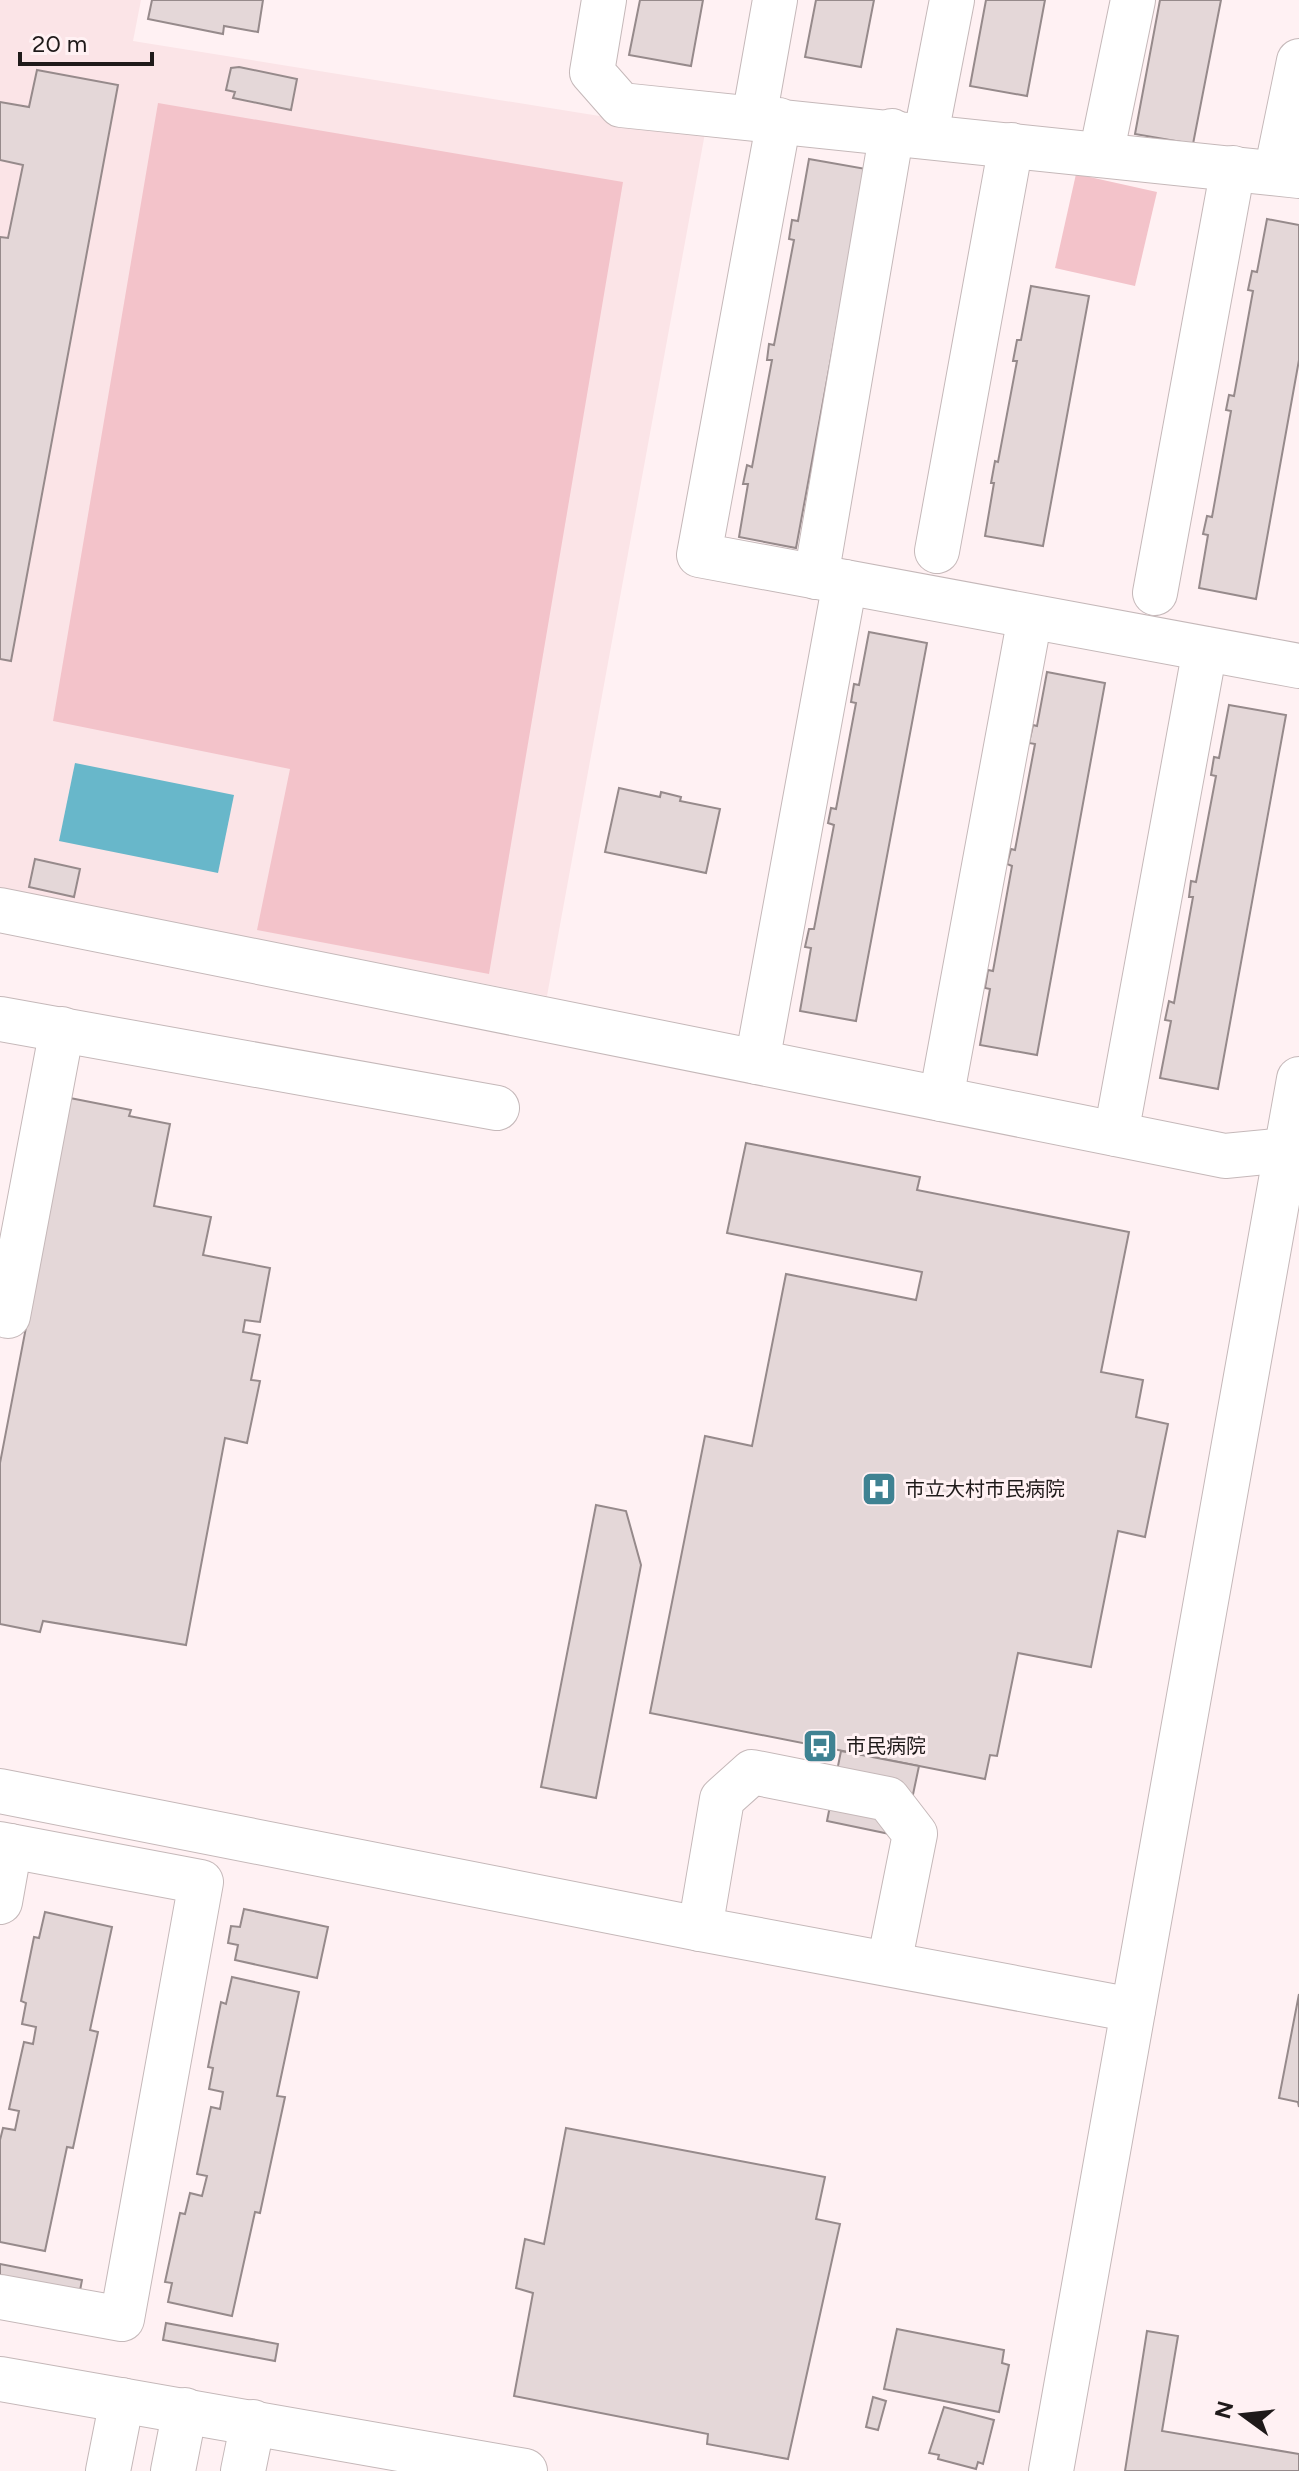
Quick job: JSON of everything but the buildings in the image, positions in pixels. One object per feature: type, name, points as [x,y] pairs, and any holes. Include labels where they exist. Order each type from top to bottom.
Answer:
[{"type":"street","points":[[604,0],[592,72],[621,105],[1287,174],[1299,61]]},
{"type":"street","points":[[775,0],[766,119],[699,555],[1299,666]]},
{"type":"street","points":[[757,1062],[830,580],[909,133],[952,0]]},
{"type":"street","points":[[1101,155],[1133,0]]},
{"type":"street","points":[[937,551],[1011,145]]},
{"type":"street","points":[[1155,593],[1233,168]]},
{"type":"street","points":[[941,1099],[1030,617]]},
{"type":"street","points":[[1116,1134],[1205,649]]},
{"type":"street","points":[[0,910],[1225,1156],[1292,1151]]},
{"type":"street","points":[[0,1019],[497,1108]]},
{"type":"street","points":[[8,1316],[62,1029]]},
{"type":"street","points":[[1051,2471],[1292,1151],[1299,1079]]},
{"type":"street","points":[[700,1929],[722,1799],[752,1772],[888,1799],[915,1834],[889,1964]]},
{"type":"street","points":[[0,1791],[700,1929],[1133,2010]]},
{"type":"street","points":[[0,1902],[5,1845],[201,1882],[122,2319],[0,2297]]},
{"type":"street","points":[[0,2379],[512,2470]]},
{"type":"street","points":[[108,2471],[122,2400]]},
{"type":"street","points":[[173,2471],[185,2410]]},
{"type":"street","points":[[243,2471],[253,2422]]},
{"type":"shaded area","points":[[0,0],[141,0],[133,41],[705,133],[547,996],[0,889]]},
{"type":"shaded area","points":[[158,103],[623,182],[489,974],[257,930],[290,769],[53,721]]},
{"type":"shaded area","points":[[1076,174],[1157,192],[1135,286],[1055,268]]},
{"type":"water","points":[[75,763],[234,795],[218,873],[59,841]]},
{"type":"place","name":"市立大村市民病院","points":[[879,1489]]},
{"type":"place","name":"市民病院","points":[[820,1746]]}]
